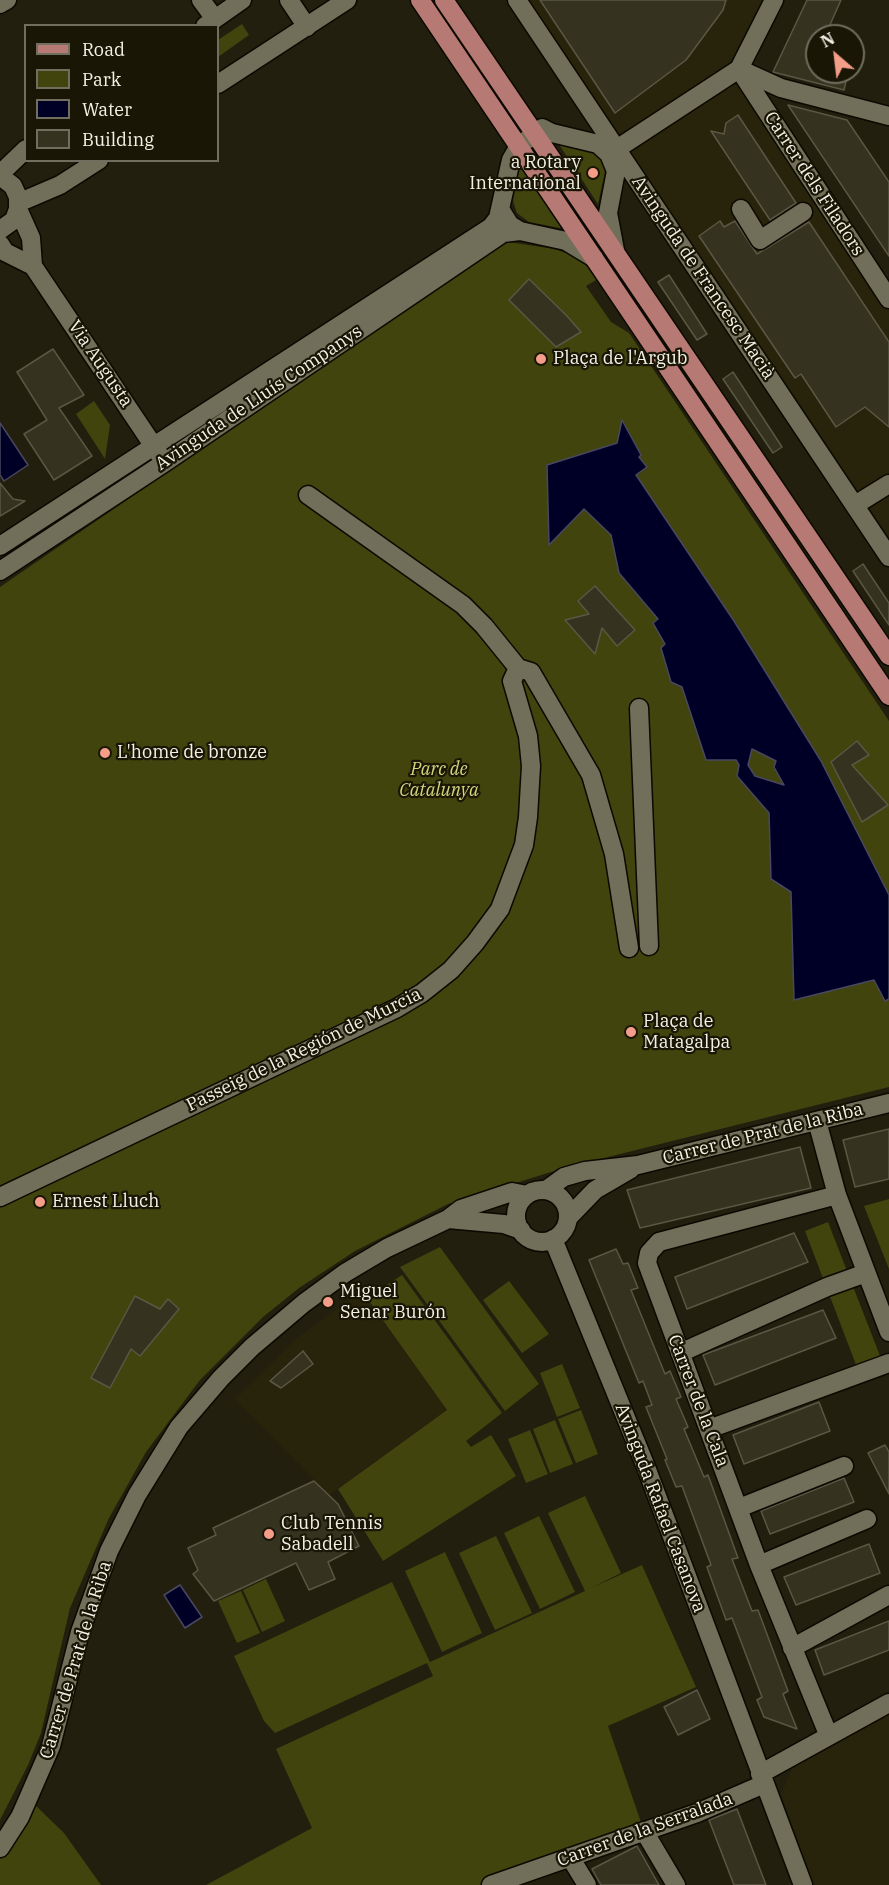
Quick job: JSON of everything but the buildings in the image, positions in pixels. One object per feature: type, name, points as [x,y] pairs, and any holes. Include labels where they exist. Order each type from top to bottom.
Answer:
[{"type":"main road","points":[[420,0],[503,123],[529,143],[603,220],[615,252],[889,656]]},
{"type":"main road","points":[[444,0],[515,105],[529,143],[574,239],[597,261],[889,696]]},
{"type":"street","points":[[0,4],[7,0]]},
{"type":"street","points":[[201,0],[210,22],[242,0]]},
{"type":"street","points":[[289,0],[307,27]]},
{"type":"street","points":[[219,83],[347,0]]},
{"type":"street","name":"Avinguda de Francesc Macià","points":[[517,0],[613,151],[889,556]]},
{"type":"street","points":[[613,151],[739,69],[774,0]]},
{"type":"street","points":[[739,69],[781,88],[889,116]]},
{"type":"street","name":"Carrer dels Filadors","points":[[739,69],[889,299]]},
{"type":"street","points":[[529,143],[500,209],[510,225],[520,231],[574,239],[603,220]]},
{"type":"street","name":"Avinguda de Francesc Macià","points":[[529,143],[598,144],[613,151]]},
{"type":"street","name":"Avinguda de Francesc Macià","points":[[603,220],[616,171],[613,151]]},
{"type":"street","points":[[0,175],[24,152]]},
{"type":"street","points":[[0,230],[14,220],[18,206],[60,185],[96,162]]},
{"type":"street","name":"Via Augusta","points":[[0,175],[13,186],[18,206],[31,238],[33,266]]},
{"type":"street","name":"Avinguda de Lluís Companys","points":[[0,546],[494,224],[500,209]]},
{"type":"street","points":[[741,209],[760,240],[803,212]]},
{"type":"street","name":"Avinguda de Lluís Companys","points":[[0,571],[164,463],[496,237],[503,233],[520,231]]},
{"type":"street","name":"Via Augusta","points":[[0,244],[5,252],[33,266],[164,463]]},
{"type":"street","points":[[855,505],[889,484]]},
{"type":"street","points":[[308,495],[463,605],[484,626],[520,674],[591,775],[614,854],[629,948]]},
{"type":"street","name":"Passeig de la Región de Murcia","points":[[0,1197],[397,1008],[422,993],[451,970],[500,909],[524,845],[531,766],[520,674]]},
{"type":"street","points":[[639,708],[649,946]]},
{"type":"street","name":"Carrer de Prat de la Riba","points":[[546,1190],[564,1177],[599,1168],[638,1165],[889,1103]]},
{"type":"street","points":[[817,1121],[837,1195],[889,1332]]},
{"type":"street","name":"Carrer de Prat de la Riba","points":[[568,1218],[595,1190],[638,1165]]},
{"type":"street","points":[[448,1219],[504,1224],[521,1230],[539,1241],[553,1239],[566,1227],[568,1218],[565,1203],[553,1192],[546,1190],[527,1195],[518,1207],[517,1215],[521,1230]]},
{"type":"street","name":"Carrer de Prat de la Riba","points":[[0,1848],[20,1817],[51,1746],[80,1632],[109,1551],[137,1495],[179,1428],[221,1378],[304,1303],[387,1248],[448,1219],[461,1209],[512,1192],[527,1195]]},
{"type":"street","name":"Carrer de la Cala","points":[[828,1734],[759,1564],[648,1271],[649,1253],[658,1242],[837,1195]]},
{"type":"street","name":"Avinguda Rafael Casanova","points":[[553,1239],[646,1467],[761,1779],[803,1885]]},
{"type":"street","points":[[680,1353],[827,1287],[866,1274]]},
{"type":"street","points":[[709,1430],[889,1363]]},
{"type":"street","points":[[739,1508],[844,1466]]},
{"type":"street","points":[[759,1564],[867,1519]]},
{"type":"street","points":[[792,1648],[889,1595]]},
{"type":"street","name":"Carrer de la Serralada","points":[[491,1885],[697,1813],[761,1779],[828,1734],[889,1703]]},
{"type":"street","points":[[644,1831],[676,1885]]},
{"type":"street","points":[[570,1857],[587,1885]]},
{"type":"shaded area","points":[[517,0],[774,0],[739,70],[889,299],[889,556],[622,142]]},
{"type":"shaded area","points":[[361,1291],[447,1410],[329,1495],[235,1399],[297,1338]]},
{"type":"shaded area","points":[[889,1707],[889,1885],[813,1885],[781,1794],[800,1751]]},
{"type":"green space","points":[[242,24],[249,35],[219,56],[219,39]]},
{"type":"green space","points":[[558,143],[591,149],[601,158],[605,172],[598,204]]},
{"type":"green space","points":[[521,168],[560,228],[529,222],[517,213],[513,201]]},
{"type":"green space","name":"Parc de Catalunya","points":[[508,242],[555,249],[582,259],[596,280],[586,286],[611,322],[629,333],[889,721],[889,1087],[564,1168],[448,1204],[355,1251],[299,1288],[263,1317],[200,1380],[146,1452],[109,1518],[70,1608],[41,1733],[28,1765],[0,1820],[0,587],[494,248]]},
{"type":"green space","points":[[94,401],[110,425],[105,459],[76,414]]},
{"type":"green space","points":[[889,1199],[889,1269],[864,1206]]},
{"type":"green space","points":[[828,1222],[882,1361],[858,1370],[805,1231]]},
{"type":"green space","points":[[440,1247],[539,1384],[505,1411],[400,1267]]},
{"type":"green space","points":[[402,1275],[502,1413],[466,1441],[471,1447],[491,1435],[516,1476],[383,1561],[338,1489],[447,1410],[367,1298]]},
{"type":"green space","points":[[509,1281],[549,1334],[522,1353],[483,1300]]},
{"type":"green space","points":[[562,1364],[580,1408],[557,1417],[540,1373]]},
{"type":"green space","points":[[581,1410],[598,1454],[576,1463],[558,1419]]},
{"type":"green space","points":[[555,1420],[573,1464],[550,1473],[533,1429]]},
{"type":"green space","points":[[530,1430],[548,1474],[526,1483],[508,1439]]},
{"type":"green space","points":[[585,1496],[621,1573],[591,1588],[642,1565],[696,1687],[608,1726],[644,1831],[491,1885],[206,1885],[312,1828],[276,1749],[433,1676],[427,1663],[275,1733],[264,1721],[234,1656],[392,1582],[430,1662],[585,1591],[548,1513]]},
{"type":"green space","points":[[539,1516],[575,1592],[540,1609],[504,1533]]},
{"type":"green space","points":[[496,1536],[532,1613],[495,1630],[459,1553]]},
{"type":"green space","points":[[445,1552],[482,1633],[442,1652],[405,1571]]},
{"type":"green space","points":[[266,1579],[285,1621],[262,1632],[243,1590]]},
{"type":"green space","points":[[241,1591],[260,1633],[237,1643],[218,1601]]},
{"type":"green space","points":[[29,1799],[64,1833],[101,1885],[0,1885],[0,1848]]},
{"type":"water","points":[[622,420],[641,455],[639,457],[647,467],[636,475],[734,621],[821,761],[889,895],[889,999],[885,1001],[874,980],[794,1000],[791,892],[771,879],[769,813],[737,776],[739,765],[736,760],[706,760],[682,687],[671,682],[661,648],[665,644],[653,623],[658,619],[619,573],[611,535],[584,509],[549,545],[547,465],[617,443]],"holes":[[[752,749],[776,761],[774,767],[784,785],[755,776],[748,765]]]},
{"type":"water","points":[[0,423],[28,465],[4,481],[0,475]]},
{"type":"water","points":[[180,1585],[202,1617],[185,1628],[164,1595]]},
{"type":"place","name":"a Rotary International","points":[[593,173]]},
{"type":"place","name":"Plaça de l'Argub","points":[[541,359]]},
{"type":"place","name":"L'home de bronze","points":[[105,753]]},
{"type":"place","name":"Plaça de Matagalpa","points":[[631,1032]]},
{"type":"place","name":"Ernest Lluch","points":[[40,1202]]},
{"type":"place","name":"Miguel Senar Burón","points":[[328,1302]]},
{"type":"place","name":"Club Tennis Sabadell","points":[[269,1534]]}]
